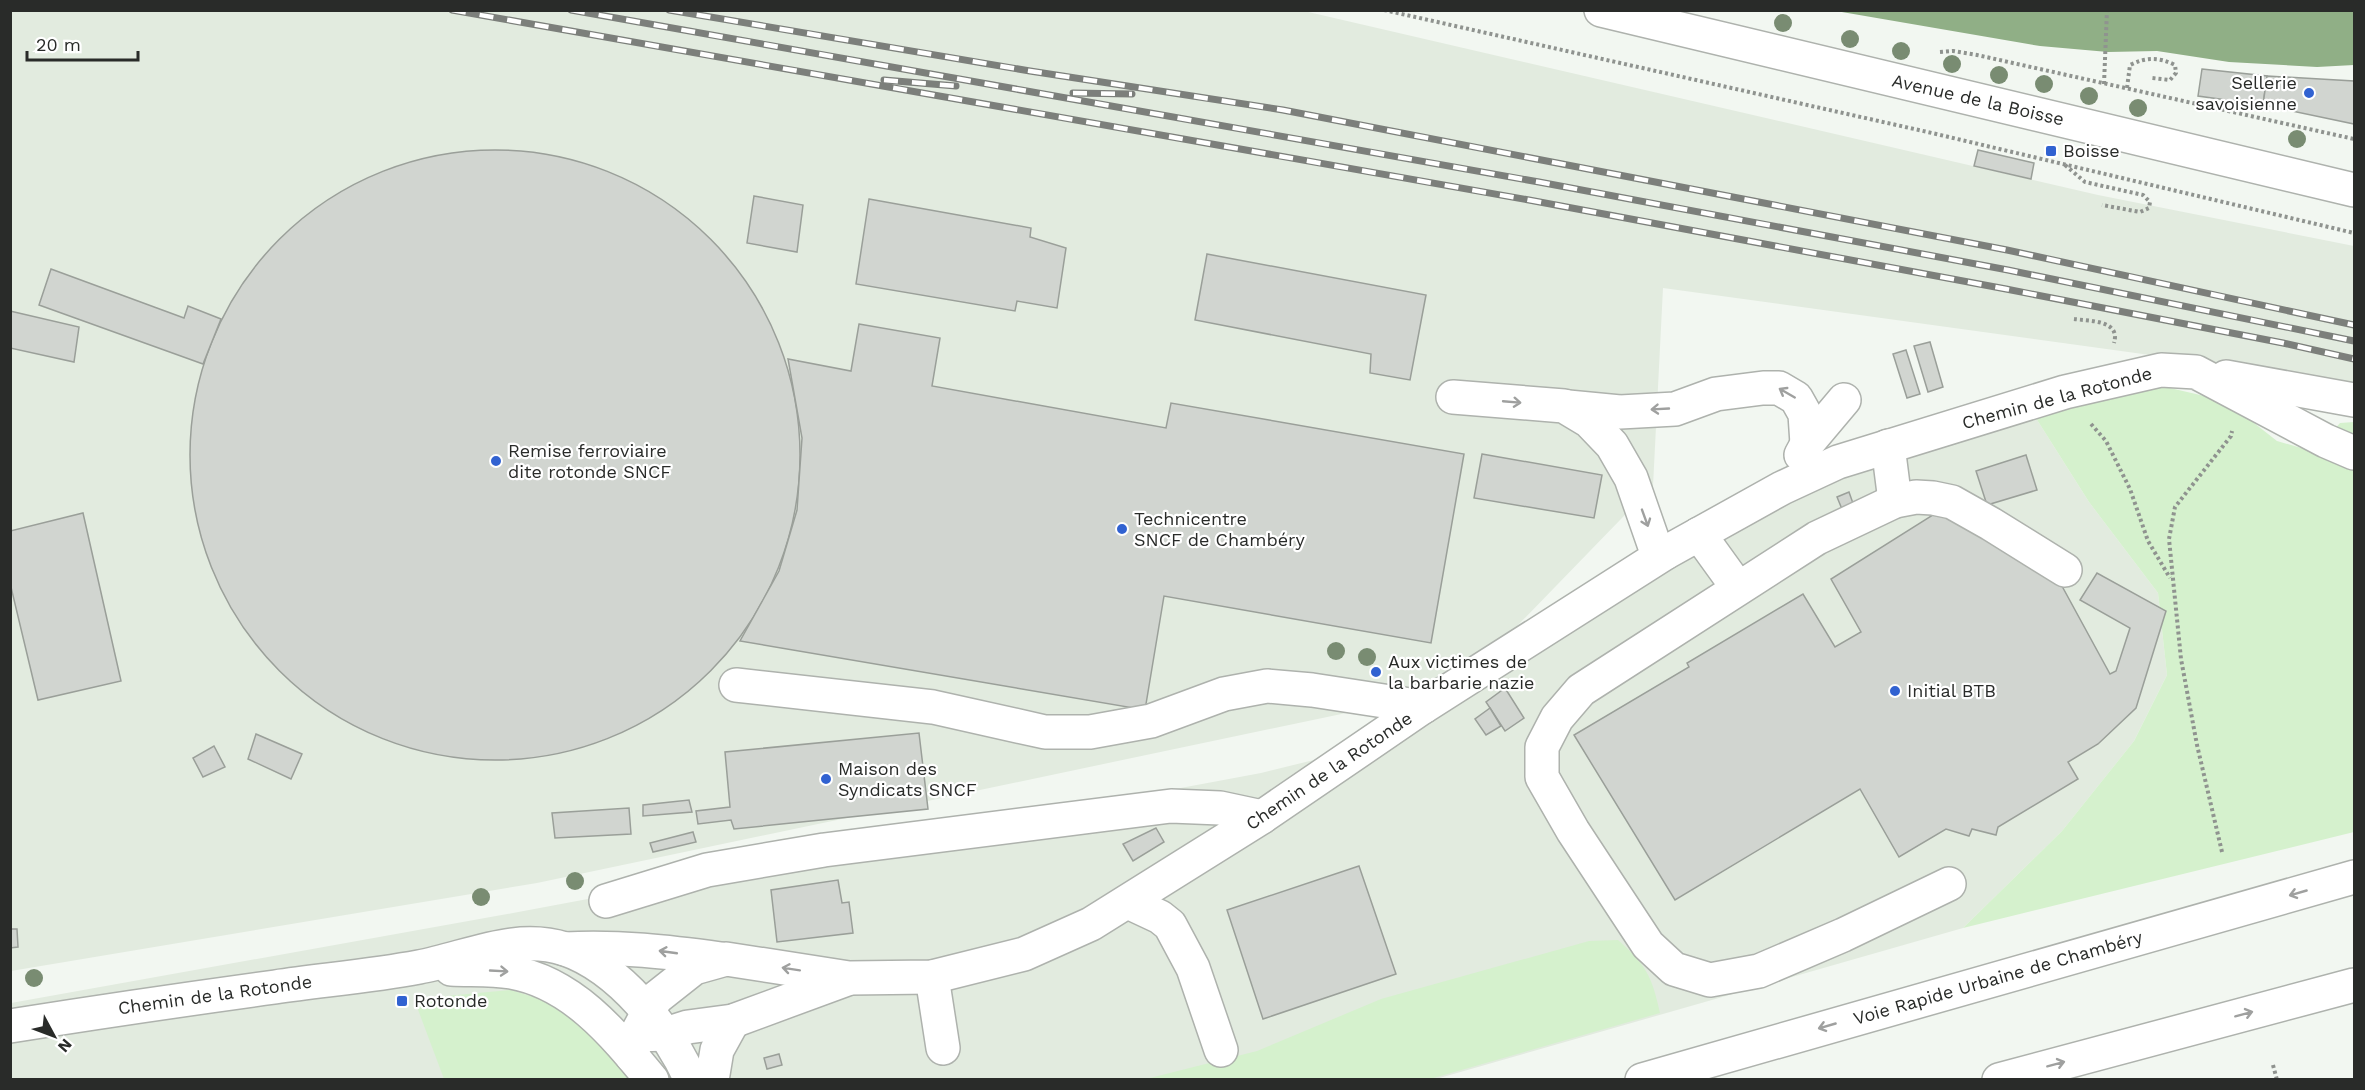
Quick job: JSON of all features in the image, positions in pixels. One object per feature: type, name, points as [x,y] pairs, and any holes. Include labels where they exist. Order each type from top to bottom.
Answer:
[{"type":"main road","name":"Avenue de la Boisse","points":[[1601,10],[1658,17],[2355,190]]},
{"type":"main road","name":"Chemin de la Rotonde","points":[[10,1026],[129,1007],[420,967],[502,946],[533,944],[565,949],[597,947],[650,949],[849,978],[932,977],[1024,954],[1091,924],[1262,817],[1423,707],[1665,553],[1782,488],[1838,462],[2065,392],[2161,370],[2196,372],[2340,447]]},
{"type":"main road","points":[[2196,372],[2355,400]]},
{"type":"main road","points":[[1454,397],[1620,412],[1676,409],[1716,394],[1779,388],[1796,398],[1805,414],[1807,444]]},
{"type":"main road","points":[[1782,488],[1807,444],[1844,400]]},
{"type":"main road","points":[[1564,406],[1589,421],[1612,445],[1631,478],[1654,544],[1665,553]]},
{"type":"main road","points":[[1888,446],[1895,501]]},
{"type":"main road","points":[[1949,884],[1843,935],[1759,970],[1710,981],[1674,969],[1648,945],[1573,831],[1542,777],[1542,747],[1557,718],[1581,690],[1817,538],[1895,501],[1916,497],[1952,502],[2065,570]]},
{"type":"main road","points":[[1699,534],[1738,588]]},
{"type":"main road","points":[[736,685],[933,707],[1045,732],[1090,732],[1151,721],[1224,694],[1267,686],[1312,690],[1423,707]]},
{"type":"main road","points":[[606,901],[707,870],[824,850],[1171,806],[1220,808],[1262,817]]},
{"type":"main road","name":"Voie Rapide Urbaine de Chambéry","points":[[1642,1080],[2355,877]]},
{"type":"main road","points":[[1128,902],[1160,917],[1170,925],[1192,968],[1221,1050]]},
{"type":"main road","points":[[565,949],[597,966],[625,989],[647,1043],[692,1080]]},
{"type":"main road","name":"Chemin de la Rotonde","points":[[647,1043],[656,998],[694,968],[726,959]]},
{"type":"main road","name":"Chemin de la Rotonde","points":[[420,967],[511,972],[541,980],[568,996],[602,1022],[647,1043],[688,1027],[733,1021],[849,978]]},
{"type":"main road","points":[[932,977],[943,1048]]},
{"type":"main road","points":[[1999,1080],[2355,985]]},
{"type":"main road","points":[[712,1080],[717,1050],[733,1021]]},
{"type":"path","points":[[1384,10],[2355,233]]},
{"type":"path","points":[[2104,84],[2107,10]]},
{"type":"path","points":[[2152,78],[2170,80],[2176,74],[2175,65],[2158,59],[2139,61],[2130,65],[2127,88],[2355,139]]},
{"type":"path","points":[[2065,165],[2085,182],[2143,195],[2150,202],[2149,208],[2140,212],[2102,205]]},
{"type":"path","points":[[2074,318],[2108,325],[2114,329],[2115,341],[2112,346]]},
{"type":"path","points":[[2222,852],[2197,745],[2181,659],[2169,539],[2175,507],[2230,436],[2236,412],[2226,387]]},
{"type":"path","points":[[2086,419],[2106,441],[2130,489],[2148,541],[2172,581]]},
{"type":"path","points":[[2273,1065],[2277,1080]]},
{"type":"shaded area","points":[[11,11],[1304,11],[2098,195],[2354,246],[2354,383],[1663,288],[1653,486],[1456,689],[1762,510],[1853,468],[2034,415],[2089,502],[2158,593],[2167,675],[2134,741],[2062,831],[1963,928],[1436,1079],[11,1079],[11,1003],[513,913],[1261,773],[1330,756],[1451,691],[537,883],[11,971]]},
{"type":"shaded area","points":[[1836,11],[2354,11],[2354,65],[2317,67],[2229,62],[2157,51],[2108,52],[2040,46]]},
{"type":"shaded area","points":[[2157,385],[2226,401],[2277,441],[2315,452],[2340,423],[2354,422],[2354,832],[1963,928],[2062,831],[2134,741],[2167,675],[2158,593],[2089,502],[2034,415]]},
{"type":"shaded area","points":[[1618,940],[1641,964],[1651,980],[1660,1013],[1430,1079],[1142,1080],[1257,1051],[1381,999],[1589,941]]},
{"type":"shaded area","points":[[511,990],[572,1009],[631,1079],[444,1079],[414,999]]},
{"type":"building","points":[[2202,69],[2267,76],[2263,105],[2198,96]]},
{"type":"building","name":"Sellerie savoisienne","points":[[2267,76],[2354,81],[2354,124],[2263,105]]},
{"type":"building","name":"Remise ferroviaire dite rotonde SNCF","points":[[495,150],[555,155],[612,173],[665,201],[711,239],[749,285],[777,338],[795,395],[800,455],[795,515],[777,572],[749,625],[711,671],[665,709],[612,737],[555,755],[495,760],[435,755],[378,737],[325,709],[279,671],[241,625],[213,572],[195,515],[190,455],[195,395],[213,338],[241,285],[279,239],[325,201],[378,173],[435,155]]},
{"type":"building","points":[[1978,150],[2034,163],[2031,179],[1974,166]]},
{"type":"building","points":[[754,196],[803,205],[797,252],[747,243]]},
{"type":"building","points":[[869,199],[1031,228],[1030,237],[1066,248],[1057,308],[1017,301],[1015,311],[856,284]]},
{"type":"building","points":[[1207,254],[1426,295],[1410,380],[1370,373],[1371,354],[1195,320]]},
{"type":"building","points":[[51,269],[184,318],[188,306],[221,319],[203,364],[39,305]]},
{"type":"building","points":[[10,311],[79,327],[74,362],[10,348]]},
{"type":"building","name":"Technicentre SNCF de Chambéry","points":[[859,324],[940,338],[932,386],[1166,428],[1171,403],[1464,454],[1431,643],[1164,596],[1145,710],[740,641],[779,571],[797,510],[802,438],[788,359],[851,371]]},
{"type":"building","points":[[1930,342],[1943,387],[1928,392],[1914,346]]},
{"type":"building","points":[[1906,350],[1920,394],[1907,398],[1893,354]]},
{"type":"building","points":[[1482,454],[1602,475],[1594,518],[1474,498]]},
{"type":"building","points":[[2026,455],[2037,490],[1987,505],[1976,471]]},
{"type":"building","points":[[1849,492],[1855,509],[1844,514],[1837,497]]},
{"type":"building","name":"Initial BTB","points":[[1939,511],[2057,577],[2110,674],[2116,671],[2130,628],[2080,600],[2097,573],[2166,611],[2136,708],[2098,744],[2068,762],[2078,779],[1998,827],[1996,835],[1972,829],[1969,836],[1946,829],[1899,857],[1860,789],[1675,900],[1574,735],[1689,667],[1687,663],[1803,594],[1835,647],[1861,632],[1831,579]]},
{"type":"building","points":[[83,513],[121,681],[38,700],[10,583],[10,531]]},
{"type":"building","points":[[1505,688],[1524,718],[1505,731],[1486,702]]},
{"type":"building","points":[[1490,708],[1501,726],[1486,735],[1475,719]]},
{"type":"building","name":"Maison des Syndicats SNCF","points":[[919,733],[928,809],[734,829],[731,820],[698,824],[696,811],[730,807],[725,752]]},
{"type":"building","points":[[256,734],[302,754],[291,779],[248,759]]},
{"type":"building","points":[[214,746],[225,767],[203,777],[193,758]]},
{"type":"building","points":[[689,800],[692,812],[643,816],[643,805]]},
{"type":"building","points":[[629,808],[631,834],[555,838],[552,813]]},
{"type":"building","points":[[1156,828],[1164,842],[1133,861],[1123,844]]},
{"type":"building","points":[[693,832],[696,842],[653,852],[650,843]]},
{"type":"building","points":[[1359,866],[1396,974],[1263,1019],[1227,910]]},
{"type":"building","points":[[838,880],[842,903],[849,902],[853,933],[777,942],[771,890]]},
{"type":"building","points":[[10,929],[17,929],[18,947],[10,948]]},
{"type":"building","points":[[779,1054],[782,1065],[767,1069],[764,1058]]},
{"type":"railway","points":[[452,10],[1529,200],[2006,289],[2354,359]]},
{"type":"railway","points":[[571,10],[1539,182],[2008,270],[2354,341]]},
{"type":"railway","points":[[669,10],[1030,71],[1283,110],[2007,250],[2354,325]]},
{"type":"railway","points":[[884,80],[956,86]]},
{"type":"railway","points":[[1073,93],[1132,94]]},
{"type":"place","name":"Sellerie savoisienne","points":[[2309,93]]},
{"type":"place","name":"Boisse","points":[[2051,151]]},
{"type":"place","name":"Remise ferroviaire dite rotonde SNCF","points":[[496,461]]},
{"type":"place","name":"Technicentre SNCF de Chambéry","points":[[1122,529]]},
{"type":"place","name":"Aux victimes de la barbarie nazie","points":[[1376,672]]},
{"type":"place","name":"Initial BTB","points":[[1895,691]]},
{"type":"place","name":"Maison des Syndicats SNCF","points":[[826,779]]},
{"type":"place","name":"Rotonde","points":[[402,1001]]}]
